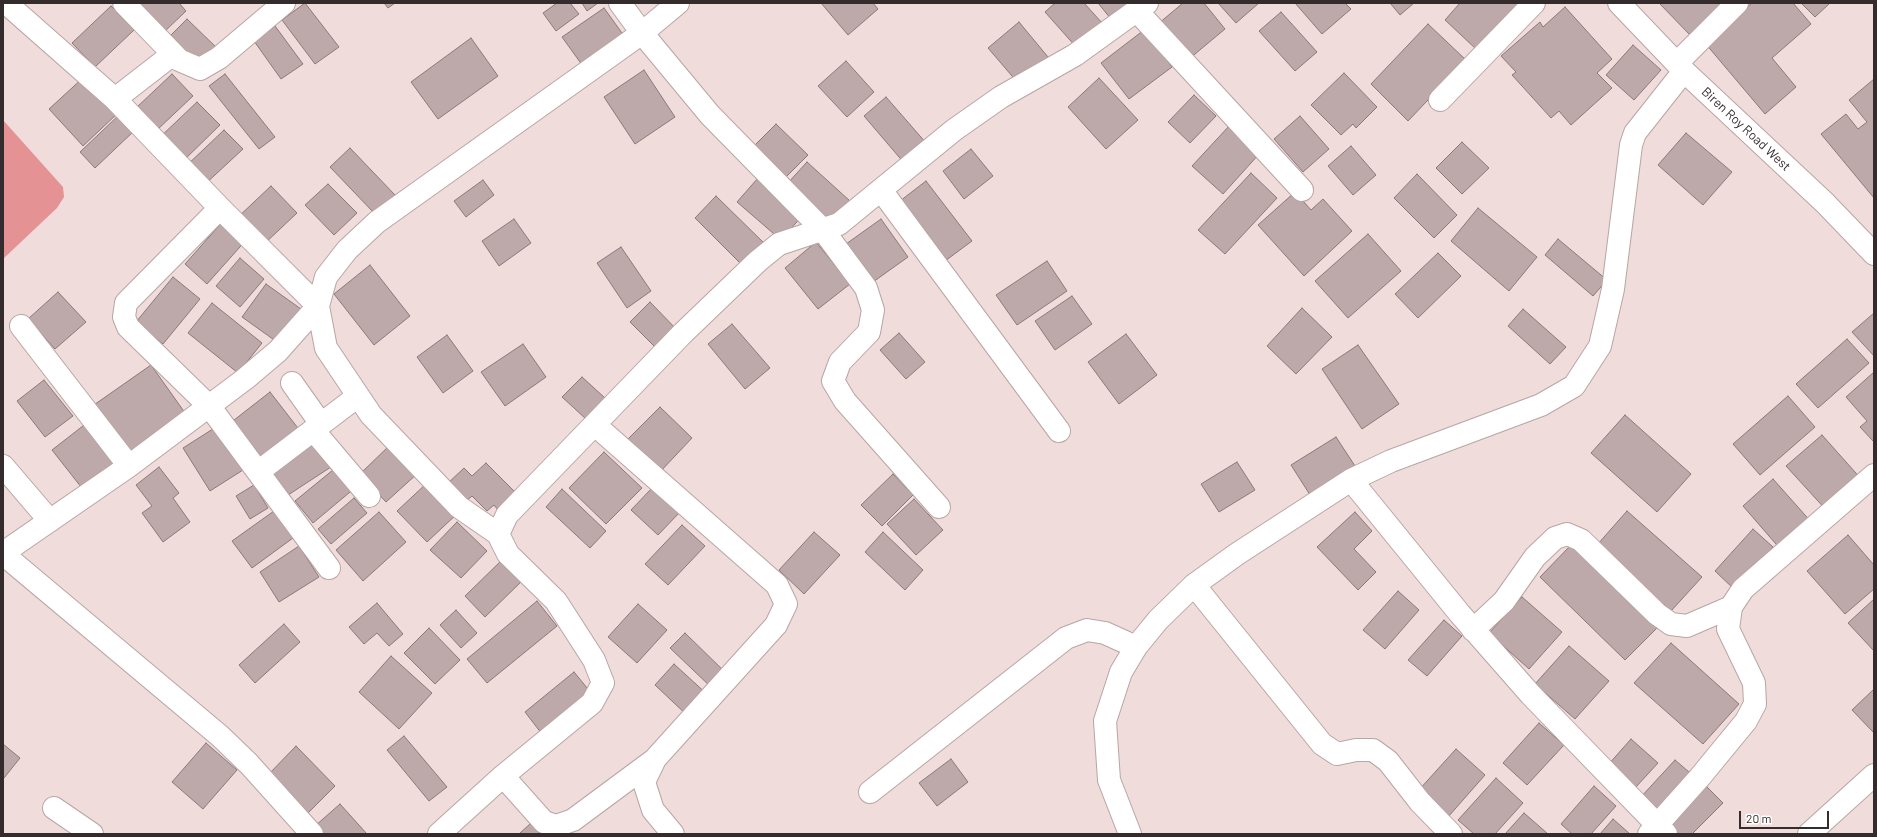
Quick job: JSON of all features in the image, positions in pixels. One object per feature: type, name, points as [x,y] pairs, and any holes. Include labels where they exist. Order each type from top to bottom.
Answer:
[{"type":"street","points":[[6,3],[115,99],[220,208],[318,306]]},
{"type":"street","points":[[124,3],[179,60],[200,69],[219,58],[284,3]]},
{"type":"street","points":[[620,3],[642,33],[710,115],[823,230],[866,288],[873,310],[869,332],[840,362],[833,381],[845,401],[939,507]]},
{"type":"street","points":[[439,834],[503,776],[592,703],[603,683],[594,660],[556,602],[508,554],[498,534],[459,507],[371,415],[358,396],[326,348],[318,306],[326,277],[347,250],[377,222],[642,33],[678,3]]},
{"type":"street","points":[[1440,100],[1534,3]]},
{"type":"street","name":"Biren Roy Road West","points":[[1619,3],[1680,67],[1825,203],[1874,254]]},
{"type":"street","points":[[1130,834],[1109,780],[1105,721],[1121,672],[1136,647],[1158,620],[1194,585],[1237,554],[1351,480],[1391,461],[1541,406],[1574,386],[1600,346],[1613,289],[1631,145],[1635,133],[1680,67],[1738,3]]},
{"type":"street","points":[[498,534],[507,515],[683,333],[758,260],[779,244],[839,224],[954,130],[1002,97],[1075,54],[1142,7],[1302,190]]},
{"type":"street","points":[[115,99],[173,54]]},
{"type":"street","points":[[881,190],[1059,431]]},
{"type":"street","points":[[220,208],[126,304],[124,317],[128,327],[210,407],[329,568]]},
{"type":"street","points":[[312,834],[249,764],[220,736],[3,553],[128,466],[245,380],[278,351],[318,306]]},
{"type":"street","points":[[21,326],[128,466]]},
{"type":"street","points":[[292,383],[317,428],[369,496]]},
{"type":"street","points":[[258,472],[358,396]]},
{"type":"street","points":[[503,776],[544,822],[556,826],[573,820],[655,759],[776,625],[786,604],[777,585],[595,425]]},
{"type":"street","points":[[3,466],[50,521]]},
{"type":"street","points":[[1351,480],[1473,630],[1657,831],[1746,721],[1755,704],[1754,683],[1728,629],[1731,607],[1743,589],[1874,475]]},
{"type":"street","points":[[1473,630],[1504,601],[1535,557],[1555,538],[1567,534],[1580,540],[1657,614],[1671,624],[1687,626],[1731,607]]},
{"type":"street","points":[[1194,585],[1322,744],[1337,754],[1356,750],[1373,750],[1388,761],[1420,802],[1451,834]]},
{"type":"street","points":[[870,792],[1066,638],[1087,630],[1105,633],[1136,647]]},
{"type":"street","points":[[655,759],[644,782],[653,810],[673,834]]},
{"type":"street","points":[[1809,834],[1874,775]]},
{"type":"street","points":[[54,808],[92,834]]},
{"type":"shaded area","points":[[3,120],[63,187],[64,197],[57,208],[3,259]]},
{"type":"building","points":[[141,3],[179,3],[186,11],[164,32],[139,5]]},
{"type":"building","points":[[305,3],[339,47],[315,64],[282,20]]},
{"type":"building","points":[[384,3],[395,3],[388,8]]},
{"type":"building","points":[[557,3],[570,3],[579,14],[556,31],[543,13]]},
{"type":"building","points":[[582,3],[598,3],[587,11]]},
{"type":"building","points":[[821,3],[873,3],[878,9],[848,35]]},
{"type":"building","points":[[1055,3],[1084,3],[1103,24],[1077,48],[1045,12]]},
{"type":"building","points":[[1098,3],[1132,3],[1111,19]]},
{"type":"building","points":[[1183,3],[1204,3],[1225,29],[1189,59],[1158,24]]},
{"type":"building","points":[[1218,3],[1259,3],[1236,23]]},
{"type":"building","points":[[1295,3],[1345,3],[1351,9],[1322,34]]},
{"type":"building","points":[[1390,3],[1414,3],[1400,15]]},
{"type":"building","points":[[1460,3],[1520,3],[1476,49],[1445,20]]},
{"type":"building","points":[[1659,3],[1724,3],[1691,36]]},
{"type":"building","points":[[1752,3],[1793,3],[1811,24],[1772,58],[1796,87],[1765,114],[1705,43]]},
{"type":"building","points":[[1801,3],[1830,3],[1815,17]]},
{"type":"building","points":[[111,6],[134,30],[95,67],[72,43]]},
{"type":"building","points":[[1565,7],[1612,59],[1597,73],[1612,88],[1571,125],[1559,111],[1551,118],[1512,75],[1516,72],[1501,56],[1540,22],[1543,27]]},
{"type":"building","points":[[604,8],[627,40],[585,69],[562,37]]},
{"type":"building","points":[[1281,12],[1317,52],[1295,71],[1259,31]]},
{"type":"building","points":[[187,19],[218,49],[201,66],[170,36]]},
{"type":"building","points":[[1019,22],[1048,57],[1018,83],[988,48]]},
{"type":"building","points":[[1428,24],[1466,60],[1408,121],[1371,84]]},
{"type":"building","points":[[275,26],[303,64],[281,79],[254,41]]},
{"type":"building","points":[[1144,30],[1172,67],[1129,99],[1101,63]]},
{"type":"building","points":[[471,38],[498,76],[438,119],[411,82]]},
{"type":"building","points":[[1633,45],[1661,70],[1634,100],[1606,75]]},
{"type":"building","points":[[846,61],[874,92],[847,117],[818,86]]},
{"type":"building","points":[[644,70],[675,117],[635,144],[604,97]]},
{"type":"building","points":[[1344,73],[1377,107],[1356,128],[1353,124],[1341,135],[1311,105]]},
{"type":"building","points":[[172,74],[193,96],[157,130],[136,108]]},
{"type":"building","points":[[225,74],[275,137],[259,149],[209,86]]},
{"type":"building","points":[[85,76],[119,112],[83,146],[49,109]]},
{"type":"building","points":[[1099,78],[1138,120],[1106,149],[1068,107]]},
{"type":"building","points":[[1874,79],[1874,198],[1821,134],[1846,114],[1858,129],[1867,122],[1849,100]]},
{"type":"building","points":[[1194,95],[1216,116],[1190,143],[1168,122]]},
{"type":"building","points":[[886,97],[927,144],[905,164],[864,116]]},
{"type":"building","points":[[197,102],[220,125],[180,164],[157,140]]},
{"type":"building","points":[[120,114],[135,130],[95,168],[80,152]]},
{"type":"building","points":[[1300,116],[1329,149],[1303,172],[1274,139]]},
{"type":"building","points":[[776,124],[808,155],[784,179],[753,147]]},
{"type":"building","points":[[1230,125],[1260,153],[1223,194],[1192,166]]},
{"type":"building","points":[[224,130],[243,149],[202,187],[184,168]]},
{"type":"building","points":[[1686,133],[1732,172],[1703,205],[1658,165]]},
{"type":"building","points":[[1462,142],[1489,168],[1462,194],[1436,168]]},
{"type":"building","points":[[1351,146],[1376,175],[1353,195],[1328,166]]},
{"type":"building","points":[[350,148],[395,195],[375,214],[330,167]]},
{"type":"building","points":[[971,149],[993,176],[964,199],[943,171]]},
{"type":"building","points":[[807,162],[850,201],[830,223],[787,184]]},
{"type":"building","points":[[1251,173],[1277,198],[1225,254],[1198,230]]},
{"type":"building","points":[[1417,174],[1457,215],[1434,238],[1394,198]]},
{"type":"building","points":[[758,178],[802,216],[781,240],[737,202]]},
{"type":"building","points":[[483,180],[494,195],[466,217],[454,201]]},
{"type":"building","points":[[926,181],[972,241],[945,261],[900,201]]},
{"type":"building","points":[[328,184],[357,213],[334,235],[305,205]]},
{"type":"building","points":[[271,186],[297,213],[263,245],[237,218]]},
{"type":"building","points":[[1295,192],[1311,210],[1323,199],[1352,231],[1304,276],[1258,225]]},
{"type":"building","points":[[716,196],[767,246],[745,268],[695,218]]},
{"type":"building","points":[[1478,208],[1537,257],[1509,291],[1451,241]]},
{"type":"building","points":[[225,219],[247,239],[207,284],[185,264]]},
{"type":"building","points":[[514,219],[531,243],[499,266],[482,241]]},
{"type":"building","points":[[881,219],[908,257],[873,282],[846,244]]},
{"type":"building","points":[[1368,234],[1401,271],[1348,318],[1315,281]]},
{"type":"building","points":[[1558,239],[1607,280],[1593,296],[1545,255]]},
{"type":"building","points":[[816,242],[850,284],[818,309],[785,268]]},
{"type":"building","points":[[621,247],[651,291],[627,308],[597,263]]},
{"type":"building","points":[[1438,253],[1461,276],[1418,318],[1395,294]]},
{"type":"building","points":[[240,258],[264,279],[240,307],[216,286]]},
{"type":"building","points":[[1047,261],[1067,291],[1017,325],[996,295]]},
{"type":"building","points":[[370,265],[410,316],[374,345],[334,294]]},
{"type":"building","points":[[173,277],[200,299],[163,344],[136,322]]},
{"type":"building","points":[[266,284],[301,309],[277,342],[242,317]]},
{"type":"building","points":[[58,292],[86,322],[55,349],[28,319]]},
{"type":"building","points":[[1072,296],[1092,324],[1055,350],[1035,321]]},
{"type":"building","points":[[650,302],[679,332],[659,351],[630,322]]},
{"type":"building","points":[[212,303],[262,343],[238,373],[188,333]]},
{"type":"building","points":[[1302,308],[1332,337],[1296,374],[1267,346]]},
{"type":"building","points":[[1523,309],[1566,347],[1550,364],[1508,326]]},
{"type":"building","points":[[1874,313],[1874,356],[1852,332]]},
{"type":"building","points":[[732,324],[770,368],[745,389],[708,344]]},
{"type":"building","points":[[899,333],[925,362],[906,379],[880,350]]},
{"type":"building","points":[[1126,334],[1157,375],[1119,404],[1088,362]]},
{"type":"building","points":[[447,335],[473,371],[443,393],[417,357]]},
{"type":"building","points":[[1847,339],[1869,363],[1818,408],[1796,384]]},
{"type":"building","points":[[523,344],[546,377],[505,406],[481,372]]},
{"type":"building","points":[[1358,345],[1399,404],[1362,429],[1322,369]]},
{"type":"building","points":[[151,365],[188,417],[128,459],[91,407]]},
{"type":"building","points":[[1874,372],[1874,442],[1860,427],[1867,421],[1846,397]]},
{"type":"building","points":[[582,377],[605,398],[586,419],[562,397]]},
{"type":"building","points":[[44,380],[73,416],[45,437],[17,401]]},
{"type":"building","points":[[270,392],[301,432],[259,464],[229,424]]},
{"type":"building","points":[[1788,396],[1815,427],[1760,475],[1733,444]]},
{"type":"building","points":[[660,407],[692,438],[659,473],[626,441]]},
{"type":"building","points":[[1625,415],[1691,474],[1657,512],[1591,453]]},
{"type":"building","points":[[88,422],[121,464],[85,492],[52,450]]},
{"type":"building","points":[[216,427],[243,470],[210,491],[183,448]]},
{"type":"building","points":[[1822,435],[1863,481],[1828,512],[1786,466]]},
{"type":"building","points":[[1336,437],[1357,469],[1312,498],[1291,465]]},
{"type":"building","points":[[316,439],[334,465],[285,497],[267,471]]},
{"type":"building","points":[[391,444],[418,473],[386,502],[360,474]]},
{"type":"building","points":[[604,452],[642,488],[606,524],[569,488]]},
{"type":"building","points":[[1237,462],[1255,490],[1219,512],[1201,484]]},
{"type":"building","points":[[486,463],[516,493],[498,510],[494,505],[487,511],[472,496],[464,503],[446,485],[464,468],[472,476]]},
{"type":"building","points":[[339,465],[356,487],[313,523],[295,501]]},
{"type":"building","points":[[159,467],[179,493],[173,498],[190,522],[163,542],[142,513],[152,506],[136,485]]},
{"type":"building","points":[[893,474],[913,495],[882,526],[861,505]]},
{"type":"building","points":[[1773,479],[1813,524],[1782,551],[1743,506]]},
{"type":"building","points":[[428,482],[458,513],[427,542],[397,511]]},
{"type":"building","points":[[254,485],[268,508],[250,519],[236,496]]},
{"type":"building","points":[[653,487],[680,512],[658,535],[631,510]]},
{"type":"building","points":[[562,489],[606,531],[590,548],[546,507]]},
{"type":"building","points":[[354,498],[367,513],[331,544],[318,529]]},
{"type":"building","points":[[914,499],[943,530],[916,555],[887,524]]},
{"type":"building","points":[[274,511],[293,538],[252,568],[232,541]]},
{"type":"building","points":[[1627,511],[1702,577],[1671,611],[1597,545]]},
{"type":"building","points":[[379,512],[406,542],[363,581],[336,550]]},
{"type":"building","points":[[1355,512],[1372,531],[1354,549],[1376,572],[1358,590],[1317,547]]},
{"type":"building","points":[[457,522],[487,551],[461,578],[430,550]]},
{"type":"building","points":[[682,525],[705,546],[668,585],[645,564]]},
{"type":"building","points":[[1753,529],[1773,547],[1735,590],[1715,571]]},
{"type":"building","points":[[814,532],[840,555],[804,594],[779,570]]},
{"type":"building","points":[[883,532],[923,570],[905,590],[865,552]]},
{"type":"building","points":[[1848,535],[1874,565],[1874,589],[1845,614],[1807,571]]},
{"type":"building","points":[[1572,544],[1658,627],[1625,660],[1540,577]]},
{"type":"building","points":[[299,546],[319,577],[279,602],[260,572]]},
{"type":"building","points":[[504,558],[524,579],[485,617],[465,596]]},
{"type":"building","points":[[1398,591],[1419,610],[1385,649],[1363,630]]},
{"type":"building","points":[[1522,597],[1562,632],[1529,669],[1489,633]]},
{"type":"building","points":[[1874,599],[1874,651],[1848,623]]},
{"type":"building","points":[[537,601],[557,626],[487,683],[467,659]]},
{"type":"building","points":[[377,603],[403,634],[389,646],[377,633],[364,644],[349,627]]},
{"type":"building","points":[[638,604],[667,630],[637,663],[608,637]]},
{"type":"building","points":[[456,610],[477,633],[461,648],[440,625]]},
{"type":"building","points":[[1444,620],[1462,636],[1427,676],[1408,660]]},
{"type":"building","points":[[284,624],[300,642],[255,683],[239,665]]},
{"type":"building","points":[[429,628],[460,660],[435,684],[404,653]]},
{"type":"building","points":[[685,633],[727,674],[713,689],[670,648]]},
{"type":"building","points":[[1671,643],[1739,704],[1703,744],[1634,683]]},
{"type":"building","points":[[1569,646],[1609,681],[1575,719],[1535,684]]},
{"type":"building","points":[[391,656],[432,693],[399,729],[359,692]]},
{"type":"building","points":[[674,664],[709,696],[689,717],[655,685]]},
{"type":"building","points":[[574,672],[592,694],[542,734],[525,712]]},
{"type":"building","points":[[1874,689],[1874,733],[1852,710]]},
{"type":"building","points":[[1539,723],[1564,745],[1527,785],[1503,763]]},
{"type":"building","points":[[404,736],[447,787],[429,801],[387,750]]},
{"type":"building","points":[[1631,739],[1658,763],[1635,788],[1608,765]]},
{"type":"building","points":[[206,743],[237,770],[203,809],[172,782]]},
{"type":"building","points":[[3,744],[20,758],[4,778],[3,777]]},
{"type":"building","points":[[296,746],[335,786],[306,815],[267,776]]},
{"type":"building","points":[[1456,749],[1485,775],[1448,817],[1418,791]]},
{"type":"building","points":[[951,759],[968,782],[937,806],[919,783]]},
{"type":"building","points":[[1675,760],[1696,778],[1662,817],[1640,798]]},
{"type":"building","points":[[1496,778],[1523,803],[1495,834],[1474,834],[1458,820]]},
{"type":"building","points":[[1702,782],[1723,803],[1692,834],[1679,834],[1664,820]]},
{"type":"building","points":[[1594,786],[1616,806],[1591,834],[1572,834],[1561,824]]},
{"type":"building","points":[[340,804],[367,834],[322,834],[315,826]]},
{"type":"building","points":[[1524,813],[1548,834],[1505,834]]},
{"type":"building","points":[[1613,819],[1630,834],[1600,834]]},
{"type":"building","points":[[531,823],[540,834],[519,834]]}]
